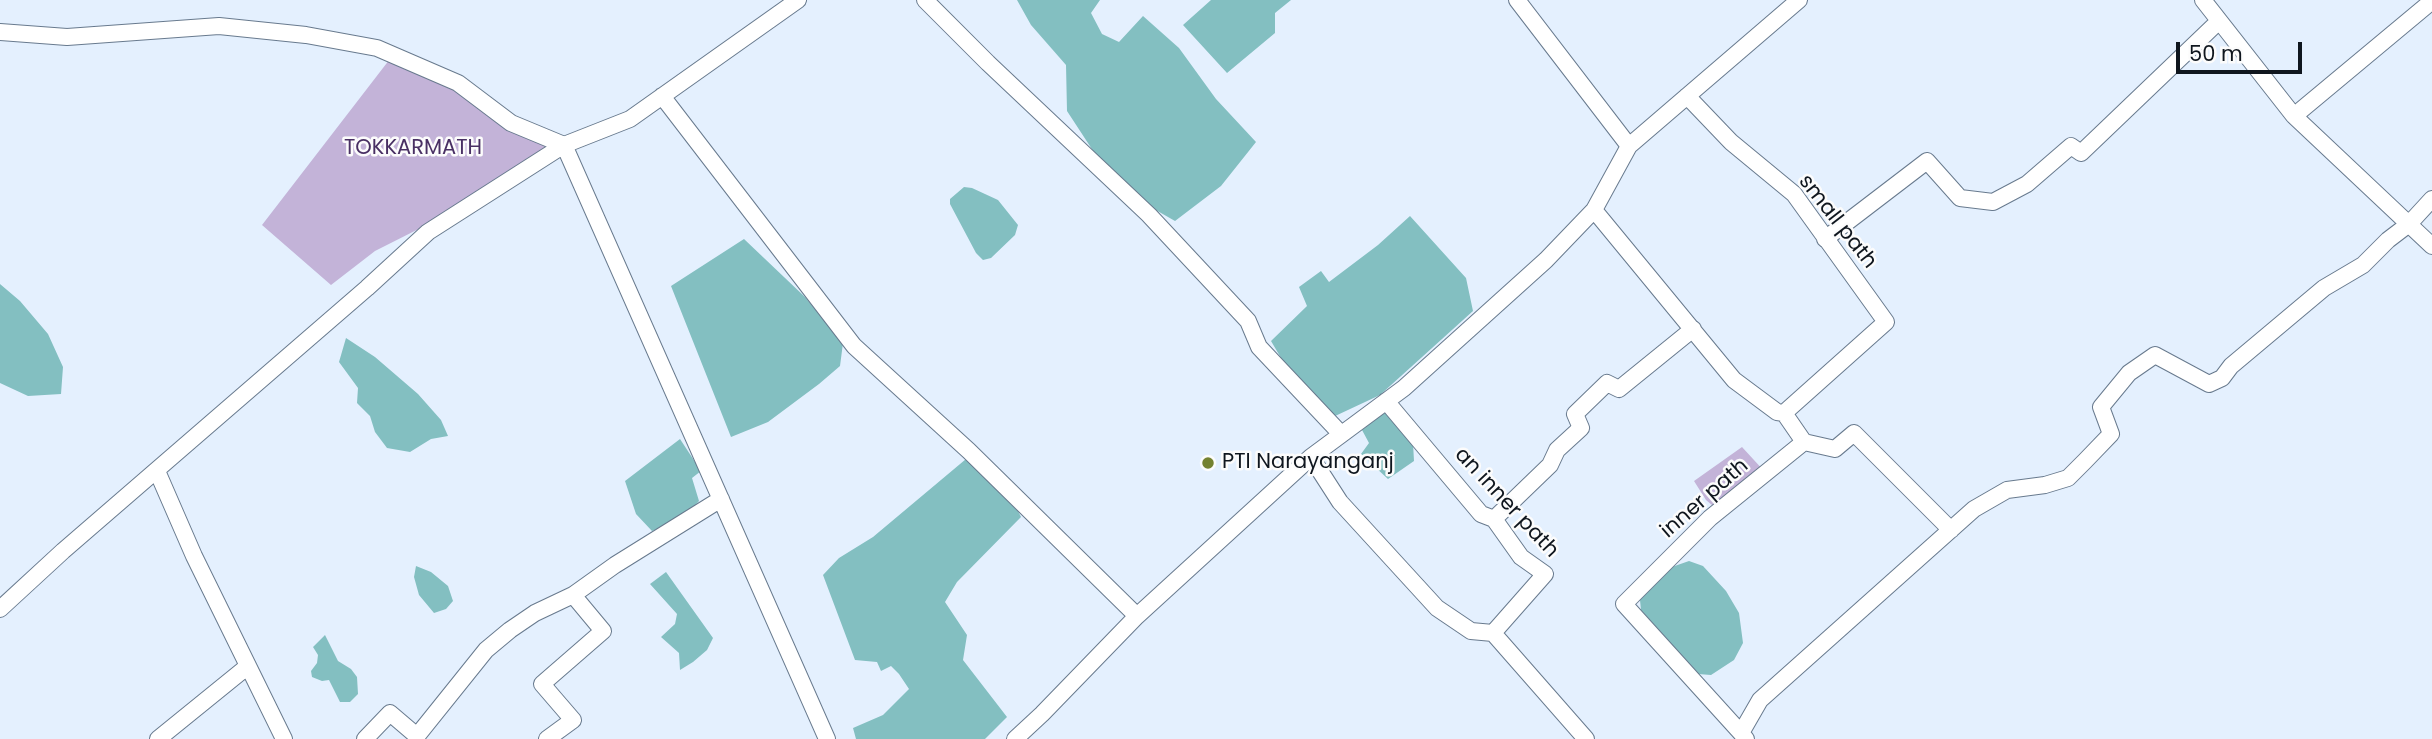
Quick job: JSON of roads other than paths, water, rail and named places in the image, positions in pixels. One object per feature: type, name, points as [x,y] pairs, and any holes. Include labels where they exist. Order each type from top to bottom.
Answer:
[{"type":"street","points":[[0,609],[428,232],[564,145],[630,119],[797,0]]},
{"type":"street","points":[[925,0],[988,64],[1149,215],[1248,321],[1259,347],[1341,434]]},
{"type":"street","points":[[1517,0],[1629,146]]},
{"type":"street","points":[[1015,739],[1138,616],[1311,457],[1386,401],[1546,260],[1594,210],[1629,146],[1799,0]]},
{"type":"street","points":[[2203,0],[2294,116],[2432,246]]},
{"type":"street","points":[[2294,116],[2432,1]]},
{"type":"street","points":[[1825,239],[1927,161],[1960,198],[1993,202],[2027,184],[2071,145],[2081,153],[2220,21]]},
{"type":"street","points":[[0,32],[67,37],[219,26],[306,35],[376,48],[458,83],[511,123],[564,145],[827,739]]},
{"type":"street","points":[[662,96],[855,345],[969,451],[1138,616]]},
{"type":"street","name":"small path","points":[[1687,96],[1731,142],[1794,194],[1886,322],[1784,413]]},
{"type":"street","points":[[1743,736],[1760,700],[1974,509],[2007,490],[2045,485],[2067,478],[2111,434],[2101,407],[2129,373],[2155,355],[2209,384],[2222,378],[2231,366],[2323,289],[2363,265],[2409,224],[2432,199]]},
{"type":"street","points":[[1594,210],[1734,380],[1777,411],[1784,413],[1804,442],[1835,449],[1854,433],[1951,530]]},
{"type":"street","points":[[1494,519],[1550,465],[1557,450],[1581,428],[1575,414],[1607,383],[1619,389],[1693,329]]},
{"type":"street","name":"an inner path","points":[[1386,401],[1481,514],[1494,519],[1521,557],[1545,575],[1493,633]]},
{"type":"street","name":"inner path","points":[[1743,736],[1624,604],[1710,518],[1804,442]]},
{"type":"street","points":[[1311,457],[1340,502],[1437,608],[1471,631],[1493,633],[1586,739]]},
{"type":"street","points":[[156,471],[194,556],[284,739]]},
{"type":"street","points":[[365,739],[390,713],[417,736],[486,650],[535,613],[573,594],[721,499]]},
{"type":"street","points":[[555,737],[573,720],[542,684],[603,631],[573,594]]},
{"type":"street","points":[[158,739],[248,666]]},
{"type":"place","name":"PTI Narayanganj","points":[[1208,463]]},
{"type":"park label","name":"TOKKARMATH","points":[[413,149]]}]
